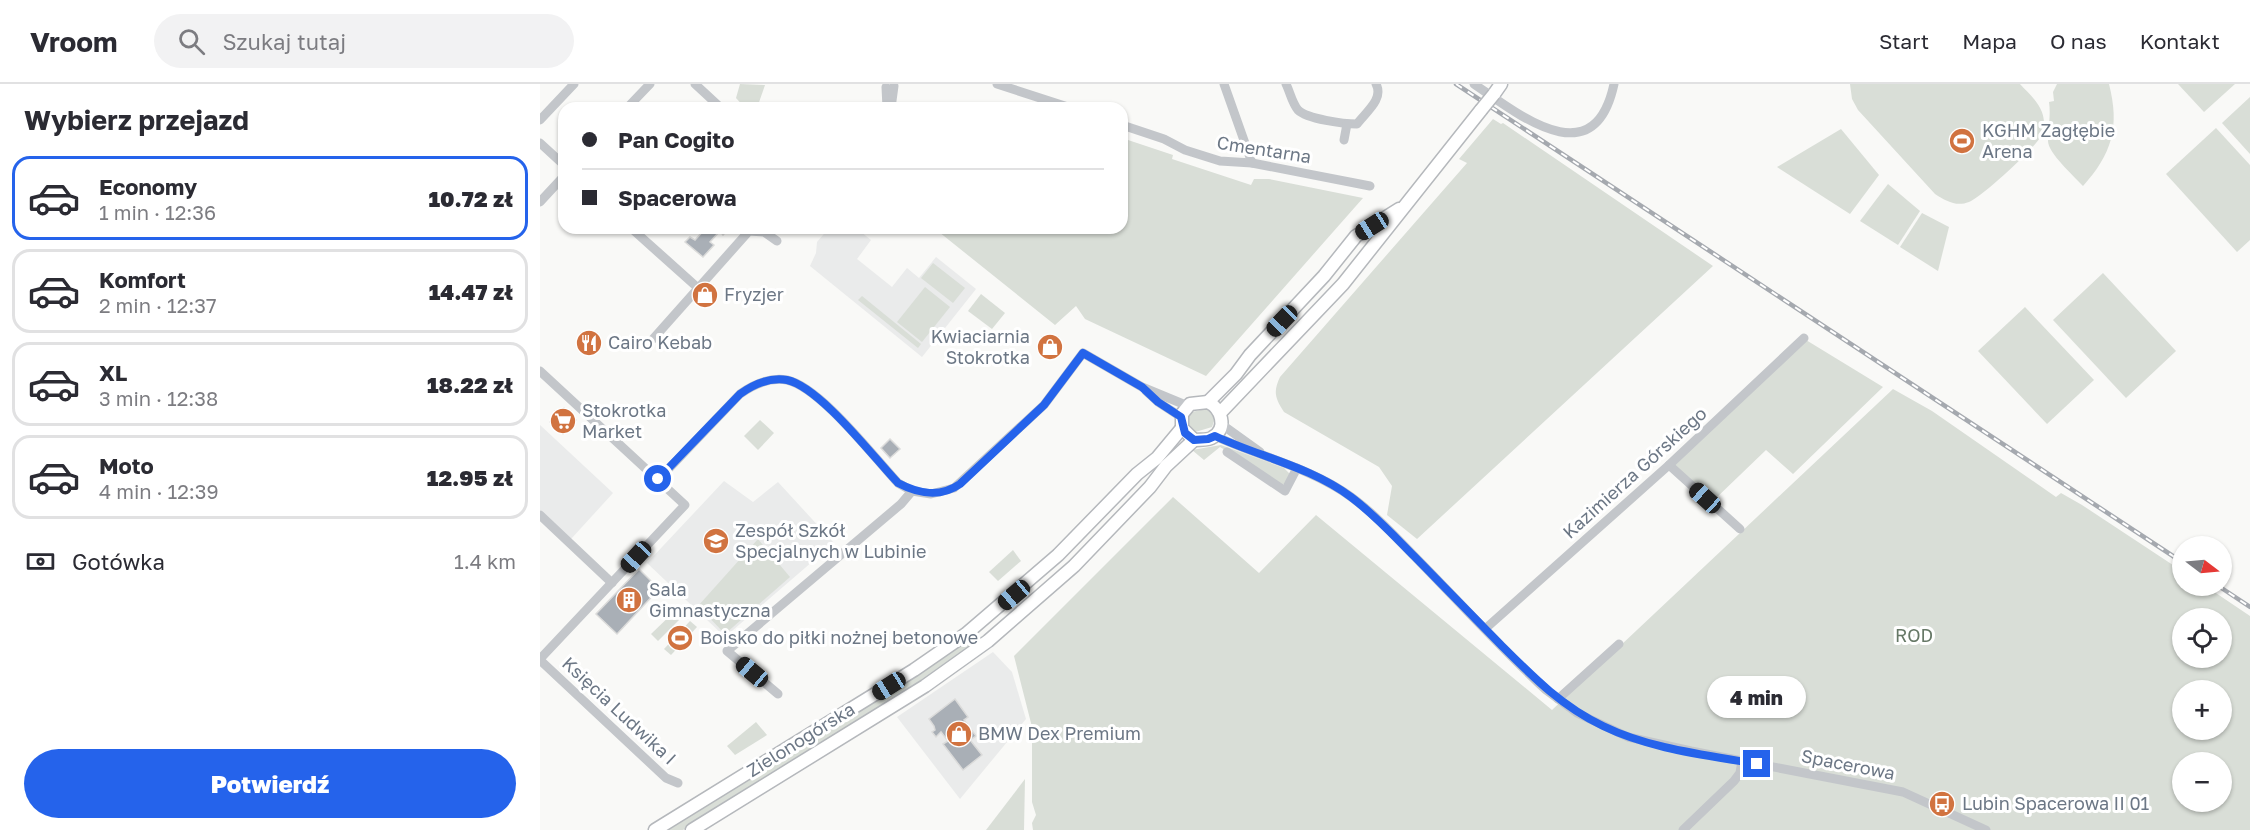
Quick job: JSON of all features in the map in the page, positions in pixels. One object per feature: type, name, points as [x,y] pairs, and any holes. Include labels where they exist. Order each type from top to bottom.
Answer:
[{"type":"main road","points":[[1405,206],[1356,236],[1324,276],[1208,402],[1188,405],[1182,423],[1194,440],[1215,436],[1220,418],[1338,289],[1405,206],[1497,89]]},
{"type":"main road","points":[[1208,402],[1220,418]]},
{"type":"main road","name":"Zielonogórska","points":[[655,830],[899,679],[966,634],[1058,555],[1137,474],[1156,458],[1182,423]]},
{"type":"main road","name":"Zielonogórska","points":[[692,830],[920,689],[988,641],[1074,566],[1150,487],[1166,466],[1194,440]]},
{"type":"street","points":[[540,120],[574,84]]},
{"type":"street","points":[[633,102],[650,84]]},
{"type":"street","points":[[695,84],[714,102]]},
{"type":"street","points":[[997,84],[1052,102]]},
{"type":"street","points":[[1224,84],[1252,163]]},
{"type":"street","points":[[1286,84],[1296,108],[1304,115],[1347,124],[1357,124],[1378,99],[1379,91],[1376,84]]},
{"type":"street","points":[[1474,84],[1538,126],[1561,133],[1581,130],[1598,120],[1607,107],[1614,84]]},
{"type":"street","points":[[888,85],[889,102]]},
{"type":"street","points":[[1344,140],[1347,124]]},
{"type":"street","name":"Cmentarna","points":[[1128,127],[1164,139],[1185,150],[1220,161],[1252,163],[1370,186]]},
{"type":"street","points":[[540,143],[558,160]]},
{"type":"street","points":[[540,202],[558,182]]},
{"type":"street","points":[[638,234],[698,288]]},
{"type":"street","points":[[653,339],[746,234]]},
{"type":"street","points":[[767,234],[777,241]]},
{"type":"street","name":"Kazimierza Górskiego","points":[[1485,629],[1669,465],[1804,338]]},
{"type":"street","points":[[658,479],[740,394],[753,385],[771,380],[787,380],[816,396],[898,483],[912,491],[937,494],[960,484],[1044,405],[1083,353],[1142,387],[1188,405]]},
{"type":"street","points":[[540,371],[685,505],[540,660]]},
{"type":"street","points":[[1142,387],[1182,423]]},
{"type":"street","name":"Spacerowa","points":[[1220,418],[1262,454]]},
{"type":"street","name":"Spacerowa","points":[[1215,436],[1329,483],[1364,507],[1530,675],[1577,713],[1628,737],[1903,792],[1986,830]]},
{"type":"street","points":[[1227,452],[1286,491],[1297,468]]},
{"type":"street","points":[[1669,465],[1740,529]]},
{"type":"street","points":[[778,694],[727,651],[902,504],[912,491]]},
{"type":"street","points":[[540,515],[612,583]]},
{"type":"street","points":[[1558,699],[1619,644]]},
{"type":"street","name":"Księcia Ludwika I","points":[[540,660],[666,778],[678,783]]},
{"type":"street","points":[[1683,830],[1737,778],[1743,761]]},
{"type":"shaded area","points":[[824,234],[864,234],[871,240],[857,259],[892,287],[907,268],[919,278],[936,257],[976,289],[922,357],[810,266],[816,253],[817,242]]},
{"type":"shaded area","points":[[540,425],[613,493],[571,539],[540,510]]},
{"type":"shaded area","name":"Zespół Szkół Specjalnych w Lubinie","points":[[724,481],[753,502],[778,482],[834,543],[725,637],[647,563]]},
{"type":"shaded area","points":[[993,652],[1012,672],[1026,719],[960,799],[897,717]]},
{"type":"green space","points":[[740,84],[765,85],[759,102],[740,102],[736,98]]},
{"type":"green space","name":"KGHM Zagłębie Arena","points":[[1850,84],[2020,84],[2042,111],[2043,131],[2037,142],[1985,192],[1969,202],[1951,203],[1935,194],[1858,110],[1852,99]]},
{"type":"green space","points":[[2057,84],[2109,84],[2114,114],[2111,139],[2101,163],[2083,186],[2049,146],[2049,102],[2054,101],[2053,92]]},
{"type":"green space","points":[[2178,84],[2235,84],[2204,112]]},
{"type":"green space","points":[[2250,97],[2250,154],[2222,123]]},
{"type":"green space","points":[[1493,119],[1503,123],[1713,266],[1417,539],[1387,515],[1392,486],[1379,467],[1284,412],[1277,399],[1276,387],[1280,377],[1467,163],[1459,159]]},
{"type":"green space","points":[[2216,128],[2250,165],[2250,240],[2237,252],[2166,174]]},
{"type":"green space","points":[[1841,129],[1879,175],[1850,214],[1777,167]]},
{"type":"green space","points":[[1128,140],[1173,155],[1172,159],[1251,185],[1254,179],[1269,179],[1363,198],[1206,376],[1085,319],[1076,306],[1055,325],[941,234],[1128,234]]},
{"type":"green space","points":[[1888,184],[1920,211],[1898,245],[1860,221]]},
{"type":"green space","points":[[1922,213],[1949,227],[1938,271],[1900,247]]},
{"type":"green space","points":[[933,263],[965,288],[953,303],[921,278]]},
{"type":"green space","points":[[2103,273],[2176,351],[2126,398],[2053,320]]},
{"type":"green space","points":[[925,287],[950,307],[922,342],[897,322]]},
{"type":"green space","points":[[981,294],[1005,313],[992,329],[968,311]]},
{"type":"green space","points":[[862,296],[921,344],[918,348],[858,300]]},
{"type":"green space","points":[[2025,307],[2094,380],[2047,424],[1978,351]]},
{"type":"green space","points":[[1806,340],[1883,387],[1793,474],[1766,450],[1714,500],[1674,465]]},
{"type":"green space","name":"ROD","points":[[1893,389],[1932,411],[2056,497],[2061,493],[2082,505],[2172,564],[2172,596],[2220,596],[2250,616],[2250,830],[1033,830],[1032,823],[1036,815],[1032,802],[1032,727],[1014,656],[1173,497],[1259,573],[1316,515],[1552,710]]},
{"type":"green space","points":[[1209,408],[1215,418],[1212,427],[1192,433],[1187,428],[1188,416],[1192,412]]},
{"type":"green space","points":[[760,420],[774,433],[758,450],[744,436]]},
{"type":"green space","points":[[1221,445],[1284,468],[1290,474],[1284,484],[1281,484],[1220,447],[1204,460],[1192,450]]},
{"type":"green space","points":[[758,539],[790,577],[725,634],[698,606]]},
{"type":"green space","points":[[1013,550],[1021,561],[998,581],[989,572]]},
{"type":"green space","points":[[677,609],[683,616],[658,641],[651,634]]},
{"type":"green space","name":"Boisko do piłki nożnej betonowe","points":[[690,621],[697,627],[671,655],[664,649]]},
{"type":"green space","points":[[975,630],[982,639],[908,690],[683,830],[658,830]]},
{"type":"green space","points":[[756,722],[767,735],[735,755],[727,746]]},
{"type":"green space","points":[[1025,779],[1024,830],[986,830]]},
{"type":"building","points":[[700,234],[717,234],[710,242],[714,245],[703,257],[685,242],[690,237],[695,240]]},
{"type":"building","name":"Stokrotka Market","points":[[564,408],[576,420],[563,434],[550,422]]},
{"type":"building","points":[[890,439],[900,449],[890,458],[881,448]]},
{"type":"building","name":"Sala Gimnastyczna","points":[[639,569],[659,589],[617,634],[596,614]]},
{"type":"building","name":"BMW Dex Premium","points":[[955,699],[968,717],[964,720],[976,736],[970,740],[982,755],[963,770],[943,744],[948,741],[941,732],[936,737],[932,732],[935,730],[929,719]]},
{"type":"railway","points":[[1456,84],[2172,555]]},
{"type":"railway","points":[[2232,595],[2250,607]]},
{"type":"place","name":"KGHM Zagłębie Arena","points":[[1962,141]]},
{"type":"place","name":"Fryzjer","points":[[705,295]]},
{"type":"place","name":"Cairo Kebab","points":[[589,343]]},
{"type":"place","name":"Kwiaciarnia Stokrotka","points":[[1050,347]]},
{"type":"place","name":"Stokrotka Market","points":[[563,421]]},
{"type":"place","name":"Zespół Szkół Specjalnych w Lubinie","points":[[716,541]]},
{"type":"place","name":"Sala Gimnastyczna","points":[[629,600]]},
{"type":"place","name":"Boisko do piłki nożnej betonowe","points":[[680,638]]},
{"type":"place","name":"BMW Dex Premium","points":[[959,734]]},
{"type":"place","name":"Lubin Spacerowa II 01","points":[[1942,804]]},
{"type":"route","points":[[658,479],[740,394],[753,385],[771,380],[787,380],[816,396],[898,483],[912,491],[937,494],[960,484],[1044,405],[1083,353],[1142,387],[1158,402],[1181,417],[1182,428],[1194,440],[1210,439],[1215,436],[1315,476],[1351,497],[1385,526],[1530,675],[1553,696],[1577,713],[1615,732],[1645,742],[1757,764]]}]
